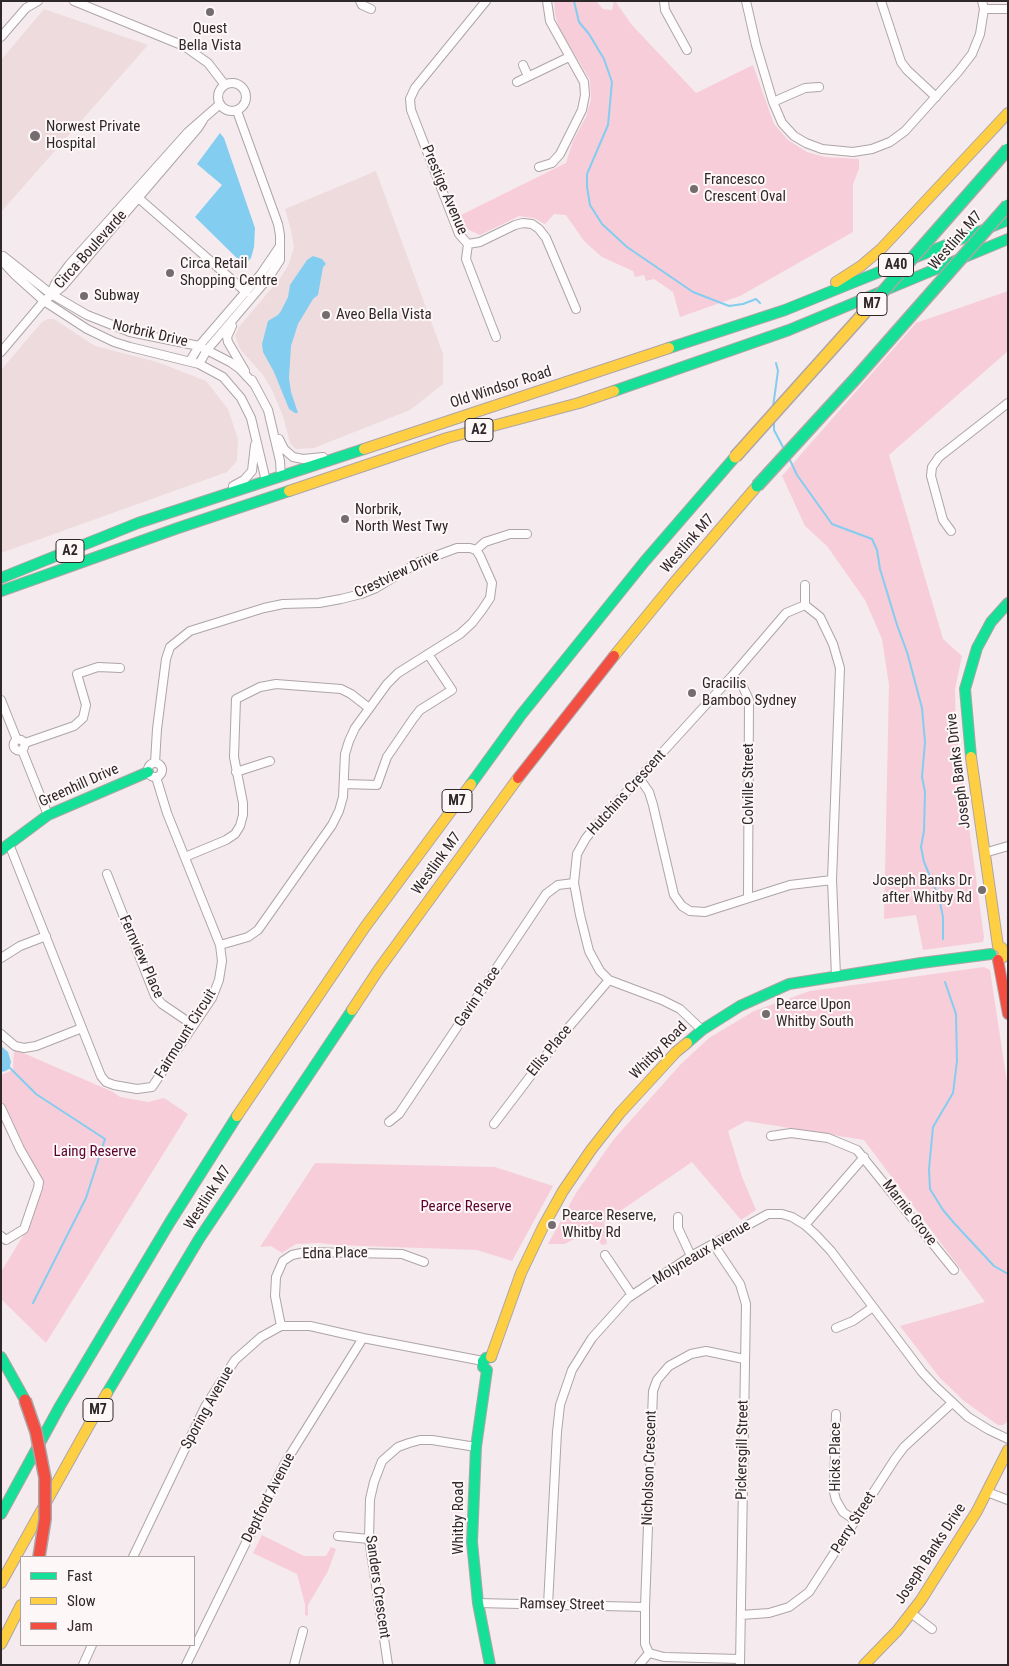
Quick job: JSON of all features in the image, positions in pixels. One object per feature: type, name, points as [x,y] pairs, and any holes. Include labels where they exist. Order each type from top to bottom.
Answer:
[{"type":"main road","points":[[785,310],[843,279],[881,249],[1008,113]]},
{"type":"main road","name":"Westlink M7","points":[[1,1514],[60,1406],[170,1222],[261,1078],[365,927],[520,715],[645,561],[1008,149]]},
{"type":"main road","name":"Westlink M7","points":[[1,1583],[100,1407],[199,1239],[379,969],[516,781],[642,622],[757,486],[856,378],[1008,205]]},
{"type":"main road","name":"Old Windsor Road","points":[[1,578],[138,523],[785,310],[1008,220]]},
{"type":"main road","name":"A2","points":[[1,591],[178,528],[447,438],[579,403],[626,387],[789,330],[1008,239]]},
{"type":"main road","points":[[270,498],[279,485],[281,477]]},
{"type":"main road","points":[[266,481],[270,498]]},
{"type":"main road","name":"Joseph Banks Drive","points":[[1008,603],[991,622],[981,640],[973,659],[965,689],[968,736],[995,953],[1008,1014]]},
{"type":"main road","name":"Greenhill Drive","points":[[5,847],[48,815],[153,771]]},
{"type":"main road","name":"Whitby Road","points":[[490,1665],[478,1603],[472,1542],[472,1501],[476,1447],[487,1363],[521,1273],[543,1227],[591,1150],[620,1113],[676,1052],[702,1030],[740,1006],[778,990],[784,985],[995,953]]},
{"type":"main road","points":[[1,1357],[25,1400],[36,1432],[45,1478],[45,1519],[39,1556]]},
{"type":"main road","name":"Joseph Banks Drive","points":[[864,1665],[890,1639],[911,1613],[988,1492],[1008,1450]]},
{"type":"main road","points":[[1,1644],[20,1607]]},
{"type":"street","points":[[1,37],[26,8],[38,1]]},
{"type":"street","points":[[74,1],[184,46],[208,63],[225,84]]},
{"type":"street","name":"Prestige Avenue","points":[[486,1],[415,88],[410,99],[411,110],[459,234],[468,244],[480,242],[514,225],[532,224],[546,238],[576,308]]},
{"type":"street","points":[[538,167],[552,163],[560,154],[582,110],[585,95],[584,82],[550,21],[547,1]]},
{"type":"street","points":[[664,1],[665,10],[687,50]]},
{"type":"street","points":[[746,1],[756,45],[773,102],[782,123],[794,136],[806,144],[837,152],[872,149],[890,142],[905,131],[972,54],[980,34],[983,5],[1008,9]]},
{"type":"street","points":[[881,1],[901,62],[936,97]]},
{"type":"street","points":[[360,6],[371,10]]},
{"type":"street","points":[[517,82],[569,57]]},
{"type":"street","points":[[523,65],[528,76]]},
{"type":"street","points":[[225,84],[237,84],[244,90],[246,102],[241,109],[229,111],[220,104],[218,94],[225,84]]},
{"type":"street","points":[[773,102],[805,88],[819,87]]},
{"type":"street","name":"Circa Boulevarde","points":[[1,352],[51,294],[55,284],[69,265],[136,196],[188,132],[220,104]]},
{"type":"street","name":"Norbrik Drive","points":[[203,348],[236,315],[269,277],[278,265],[280,256],[278,224],[274,209],[237,111]]},
{"type":"street","points":[[136,196],[246,292]]},
{"type":"street","points":[[468,244],[466,259],[496,337]]},
{"type":"street","name":"Norbrik Drive","points":[[195,362],[203,348],[280,246]]},
{"type":"street","name":"Norbrik Drive","points":[[1,255],[51,294],[87,316],[115,328],[203,348],[240,369],[253,383]]},
{"type":"street","name":"Norbrik Drive","points":[[1,260],[44,301],[87,329],[114,342],[130,347],[195,362],[223,377],[235,389],[247,407],[254,428],[266,481]]},
{"type":"street","name":"Norbrik Drive","points":[[236,315],[228,333],[228,342],[264,401],[272,423],[280,461],[281,477]]},
{"type":"street","points":[[951,531],[943,520],[931,476],[932,467],[939,458],[1008,402]]},
{"type":"street","points":[[272,423],[284,449],[287,453],[297,458],[316,458],[371,447]]},
{"type":"street","points":[[138,523],[237,485],[244,480],[252,471],[254,463],[254,428]]},
{"type":"street","points":[[220,945],[248,937],[258,930],[332,825],[339,811],[344,784],[345,754],[355,728],[387,684],[398,673],[466,629],[490,598],[492,582],[476,550],[485,542],[510,534],[527,534]]},
{"type":"street","name":"Crestview Drive","points":[[153,771],[166,659],[170,648],[190,630],[284,604],[319,602],[361,594],[376,588],[419,562],[431,557],[464,547],[476,550]]},
{"type":"street","points":[[804,585],[805,605],[820,617],[833,644],[840,668],[832,880],[836,976]]},
{"type":"street","name":"Hutchins Crescent","points":[[609,980],[600,971],[589,951],[574,883],[577,854],[586,838],[600,821],[640,779],[786,613],[805,605]]},
{"type":"street","points":[[344,784],[377,785],[387,757],[420,710],[452,690],[428,654]]},
{"type":"street","points":[[21,744],[74,726],[84,718],[86,705],[77,674],[98,667],[120,668]]},
{"type":"street","name":"Colville Street","points":[[732,676],[743,687],[750,700],[748,897]]},
{"type":"street","points":[[185,857],[226,840],[235,834],[240,826],[243,816],[243,803],[236,772],[233,738],[236,699],[267,685],[334,688],[351,694],[369,708]]},
{"type":"street","points":[[1,700],[21,744],[48,815]]},
{"type":"street","points":[[236,772],[270,761]]},
{"type":"street","name":"Fairmount Circuit","points":[[5,847],[46,936],[101,1076],[106,1082],[114,1085],[137,1089],[152,1087],[212,998],[219,980],[222,962],[220,945],[167,813],[153,771]]},
{"type":"street","points":[[640,779],[649,792],[653,804],[674,895],[682,906],[690,911],[705,912],[790,885],[832,880]]},
{"type":"street","points":[[984,853],[1008,846]]},
{"type":"street","name":"Fernview Place","points":[[107,874],[155,996],[162,1004],[193,1025]]},
{"type":"street","name":"Gavin Place","points":[[389,1122],[399,1114],[546,894],[558,885],[574,883]]},
{"type":"street","points":[[1,958],[20,946],[46,936]]},
{"type":"street","points":[[609,980],[671,1004],[688,1015],[702,1030]]},
{"type":"street","name":"Ellis Place","points":[[494,1124],[557,1041],[609,980]]},
{"type":"street","points":[[1,1034],[15,1046],[24,1048],[36,1046],[82,1028]]},
{"type":"street","points":[[1,1108],[20,1149],[39,1182],[24,1229],[4,1238]]},
{"type":"street","name":"Marnie Grove","points":[[770,1136],[790,1133],[828,1138],[858,1150],[954,1270]]},
{"type":"street","points":[[805,1225],[864,1157]]},
{"type":"street","name":"Molyneaux Avenue","points":[[548,1605],[557,1432],[560,1405],[572,1370],[592,1338],[617,1309],[632,1296],[691,1256],[768,1214],[782,1214],[792,1217],[805,1225],[831,1251],[922,1372],[952,1403],[989,1430],[1008,1439]]},
{"type":"street","points":[[678,1218],[678,1228],[691,1256]]},
{"type":"street","name":"Pickersgill Street","points":[[714,1245],[740,1284],[746,1304],[740,1662]]},
{"type":"street","name":"Edna Place","points":[[281,1326],[275,1296],[276,1277],[283,1261],[292,1255],[306,1252],[402,1254],[424,1262]]},
{"type":"street","points":[[605,1255],[632,1296]]},
{"type":"street","points":[[836,1328],[853,1321],[873,1307]]},
{"type":"street","name":"Sporing Avenue","points":[[133,1556],[205,1407],[235,1360],[261,1337],[281,1326],[310,1326],[487,1363]]},
{"type":"street","name":"Deptford Avenue","points":[[186,1665],[285,1464],[364,1338]]},
{"type":"street","name":"Nicholson Crescent","points":[[649,1652],[645,1644],[645,1606],[653,1391],[657,1380],[669,1366],[692,1354],[706,1351],[744,1359]]},
{"type":"street","name":"Perry Street","points":[[741,1615],[769,1613],[789,1607],[810,1592],[904,1447],[952,1403]]},
{"type":"street","name":"Hicks Place","points":[[836,1414],[834,1492],[843,1512],[856,1521]]},
{"type":"street","name":"Sanders Crescent","points":[[388,1665],[369,1540],[370,1499],[382,1462],[398,1447],[420,1440],[476,1447]]},
{"type":"street","points":[[988,1492],[1008,1500]]},
{"type":"street","points":[[338,1536],[369,1540]]},
{"type":"street","name":"Ramsey Street","points":[[478,1603],[645,1606]]},
{"type":"street","points":[[911,1613],[932,1629]]},
{"type":"street","points":[[294,1665],[302,1631]]},
{"type":"street","points":[[83,1665],[92,1646]]},
{"type":"street","points":[[639,1665],[649,1652],[664,1657],[740,1662]]},
{"type":"shaded area","name":"Norwest Private Hospital","points":[[44,9],[148,45],[1,212],[1,60]]},
{"type":"shaded area","points":[[376,171],[443,354],[443,384],[410,410],[314,448],[296,449],[290,443],[283,416],[272,390],[263,375],[240,349],[235,336],[239,327],[281,277],[289,264],[294,247],[285,209]]},
{"type":"shaded area","points":[[47,319],[54,319],[95,346],[157,362],[206,381],[228,409],[238,439],[237,461],[227,472],[1,553],[1,370],[42,322]]},
{"type":"green space","points":[[554,1],[596,1],[603,9],[612,10],[615,1],[632,25],[696,93],[753,65],[774,124],[788,140],[807,152],[825,157],[859,159],[859,169],[853,184],[853,232],[740,296],[680,317],[673,292],[654,279],[646,281],[644,275],[635,277],[633,271],[602,257],[584,241],[566,215],[554,214],[545,224],[534,218],[519,216],[480,235],[463,227],[459,216],[566,163],[573,141],[586,117],[591,99],[590,80],[559,28]]},
{"type":"green space","points":[[1008,291],[1008,351],[889,455],[943,639],[962,656],[955,689],[956,731],[984,937],[983,942],[923,950],[916,915],[884,919],[889,685],[882,639],[865,600],[827,546],[805,526],[782,476],[916,323]]},
{"type":"green space","points":[[984,967],[990,970],[1008,1089],[1007,1422],[1003,1425],[998,1425],[964,1401],[940,1378],[900,1326],[985,1302],[864,1140],[746,1121],[728,1131],[742,1177],[756,1210],[741,1220],[692,1162],[604,1222],[607,1244],[602,1245],[590,1230],[565,1244],[548,1244],[576,1193],[614,1139],[681,1064],[709,1038],[754,1011],[810,991]]},
{"type":"green space","name":"Laing Reserve","points":[[14,1049],[113,1092],[120,1097],[148,1102],[164,1098],[188,1114],[46,1343],[1,1299],[1,1272],[32,1221],[43,1180],[1,1100],[1,1075],[13,1070]]},
{"type":"green space","name":"Pearce Reserve","points":[[315,1163],[495,1167],[553,1186],[512,1261],[477,1250],[319,1243],[296,1244],[282,1253],[271,1246],[260,1247]]},
{"type":"green space","points":[[262,1535],[304,1556],[326,1556],[331,1547],[336,1549],[328,1571],[308,1605],[308,1616],[305,1615],[305,1604],[297,1574],[253,1553]]},
{"type":"water","points":[[220,133],[224,138],[255,228],[254,247],[251,258],[244,265],[195,217],[222,185],[197,164]]},
{"type":"water","points":[[313,256],[322,259],[326,264],[323,267],[318,295],[313,299],[298,324],[291,346],[289,378],[291,392],[298,413],[295,413],[289,409],[274,372],[263,352],[262,344],[268,321],[281,311],[288,297],[290,285],[307,260]]},
{"type":"water","points":[[1,1046],[8,1052],[11,1062],[9,1069],[3,1072],[1,1070]]},
{"type":"waterway","points":[[574,1],[579,22],[589,34],[604,59],[612,82],[608,125],[587,174],[590,205],[602,224],[627,247],[693,292],[729,306],[743,304],[756,299],[760,303]]},
{"type":"waterway","points":[[773,407],[778,371],[776,363]]},
{"type":"waterway","points":[[774,422],[774,430],[784,449]]},
{"type":"waterway","points":[[789,458],[797,475],[832,524],[872,539],[877,550],[880,569],[907,652],[922,708],[925,742],[922,777],[925,792],[924,831],[921,847],[924,862],[939,898],[943,917],[943,939]]},
{"type":"waterway","points":[[945,982],[956,1014],[957,1061],[953,1093],[933,1127],[929,1169],[930,1189],[954,1223],[994,1266],[1008,1274]]},
{"type":"waterway","points":[[9,1067],[36,1094],[105,1139],[86,1198],[33,1303]]},
{"type":"traffic: fast","points":[[865,312],[1008,149]]},
{"type":"traffic: fast","points":[[757,486],[856,378],[1008,205]]},
{"type":"traffic: fast","points":[[669,348],[785,310],[1008,220]]},
{"type":"traffic: fast","points":[[614,391],[789,330],[1008,239]]},
{"type":"traffic: fast","points":[[1,578],[138,523],[364,449]]},
{"type":"traffic: fast","points":[[471,784],[521,715],[645,561],[735,457]]},
{"type":"traffic: fast","points":[[1,591],[289,491]]},
{"type":"traffic: fast","points":[[971,757],[965,689],[977,648],[991,622],[1008,603]]},
{"type":"traffic: fast","points":[[1,850],[48,815],[148,772]]},
{"type":"traffic: fast","points":[[687,1043],[702,1030],[740,1006],[789,984],[991,954]]},
{"type":"traffic: fast","points":[[107,1393],[199,1239],[352,1010]]},
{"type":"traffic: fast","points":[[1,1514],[60,1406],[170,1222],[237,1116]]},
{"type":"traffic: fast","points":[[1,1357],[25,1400]]},
{"type":"traffic: fast","points":[[487,1370],[483,1367],[483,1361],[491,1357]]},
{"type":"traffic: fast","points":[[487,1370],[476,1447],[472,1542],[478,1603],[490,1665]]},
{"type":"traffic: slow","points":[[836,282],[861,266],[881,249],[1008,113]]},
{"type":"traffic: slow","points":[[735,457],[865,312]]},
{"type":"traffic: slow","points":[[364,449],[669,348]]},
{"type":"traffic: slow","points":[[289,491],[447,438],[579,403],[614,391]]},
{"type":"traffic: slow","points":[[614,656],[757,486]]},
{"type":"traffic: slow","points":[[971,757],[998,946]]},
{"type":"traffic: slow","points":[[352,1010],[379,969],[518,778]]},
{"type":"traffic: slow","points":[[237,1116],[365,927],[471,784]]},
{"type":"traffic: slow","points":[[998,946],[1002,948],[1004,953],[1003,957],[998,960]]},
{"type":"traffic: slow","points":[[491,1357],[521,1273],[563,1191],[591,1150],[620,1113],[676,1052],[687,1043]]},
{"type":"traffic: slow","points":[[1,1583],[107,1393]]},
{"type":"traffic: slow","points":[[864,1665],[897,1631],[921,1600],[977,1511],[1008,1450]]},
{"type":"traffic: slow","points":[[1,1644],[20,1607]]},
{"type":"traffic: jam","points":[[518,778],[614,656]]},
{"type":"traffic: jam","points":[[998,960],[1008,1014]]},
{"type":"traffic: jam","points":[[25,1400],[36,1432],[45,1478],[45,1519],[39,1556]]},
{"type":"place","name":"Quest Bella Vista","points":[[210,12]]},
{"type":"place","name":"Norwest Private Hospital","points":[[35,136]]},
{"type":"place","name":"Francesco Crescent Oval","points":[[694,189]]},
{"type":"place","name":"Circa Retail Shopping Centre","points":[[170,273]]},
{"type":"place","name":"Subway","points":[[84,296]]},
{"type":"place","name":"Aveo Bella Vista","points":[[326,315]]},
{"type":"place","name":"Norbrik, North West Twy","points":[[345,519]]},
{"type":"place","name":"Gracilis Bamboo Sydney","points":[[692,693]]},
{"type":"place","name":"Joseph Banks Dr after Whitby Rd","points":[[982,890]]},
{"type":"place","name":"Pearce Upon Whitby South","points":[[766,1014]]},
{"type":"place","name":"Pearce Reserve, Whitby Rd","points":[[552,1225]]}]
